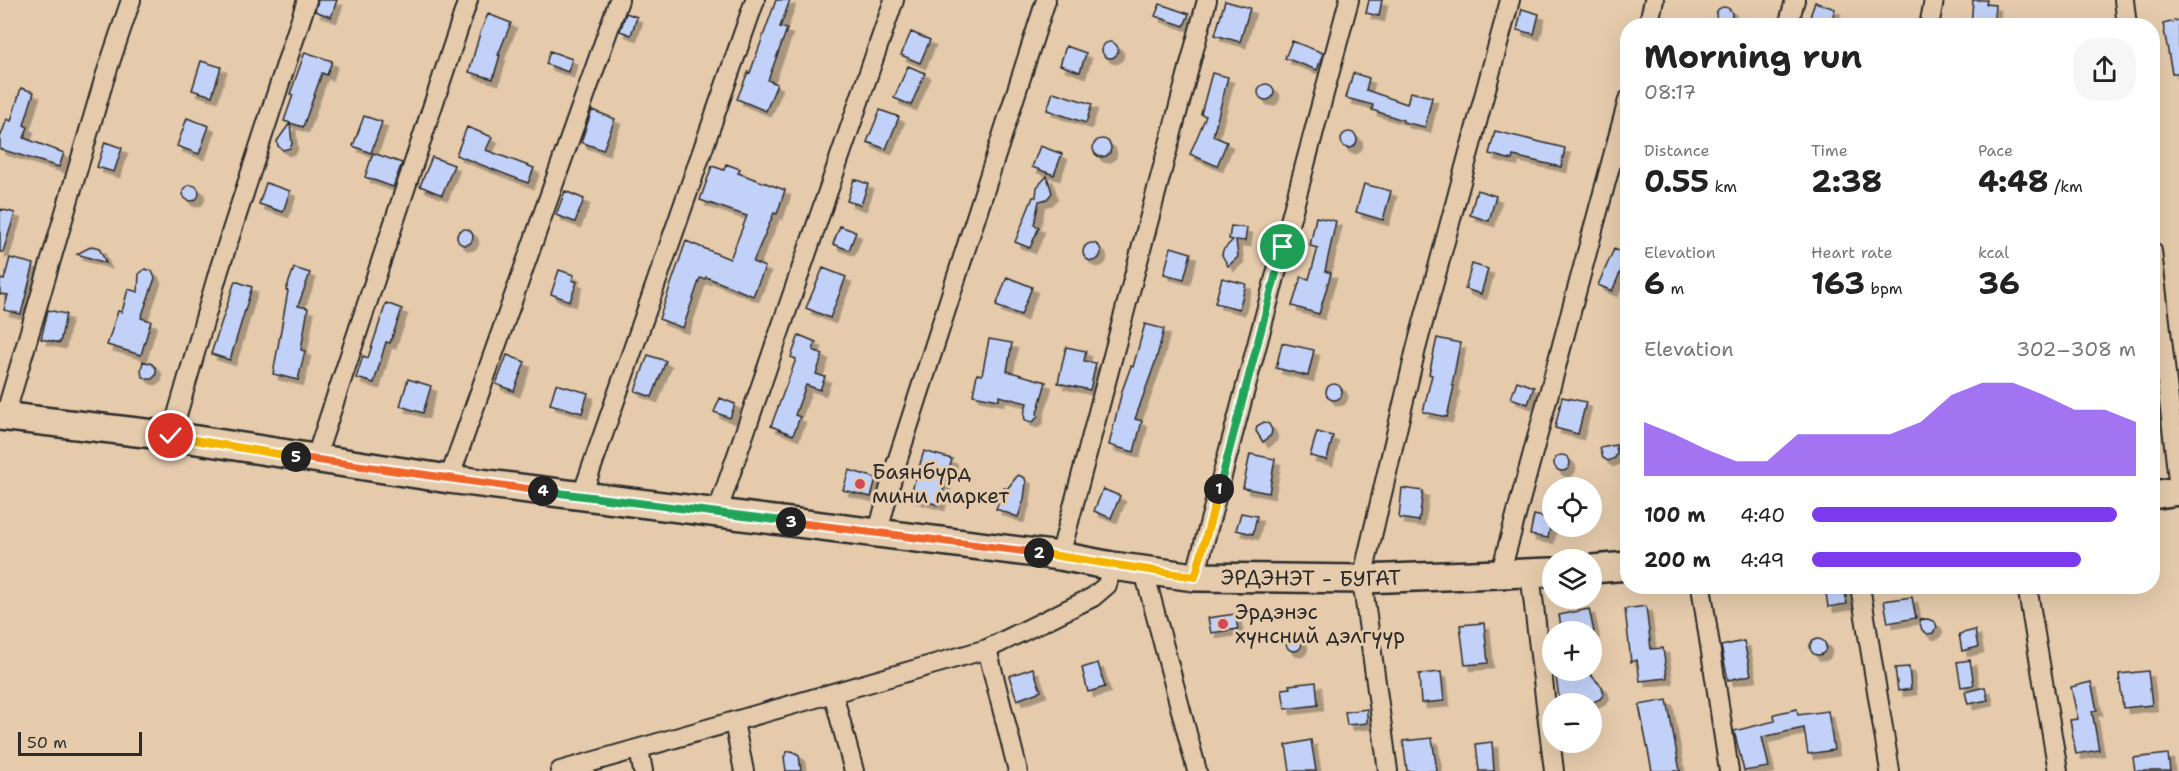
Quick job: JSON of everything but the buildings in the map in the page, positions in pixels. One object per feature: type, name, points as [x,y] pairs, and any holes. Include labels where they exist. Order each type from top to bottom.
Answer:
[{"type":"street","points":[[2,416],[104,80],[131,0]]},
{"type":"street","points":[[171,436],[219,270],[307,0]]},
{"type":"street","points":[[315,460],[468,0]]},
{"type":"street","points":[[448,479],[619,0]]},
{"type":"street","points":[[582,495],[755,0]]},
{"type":"street","points":[[717,513],[894,0]]},
{"type":"street","points":[[878,532],[894,471],[1046,0]]},
{"type":"street","points":[[1060,556],[1207,0]]},
{"type":"street","points":[[1195,577],[1349,0]]},
{"type":"street","points":[[1388,771],[1362,579],[1416,349],[1510,0]]},
{"type":"street","points":[[1650,18],[1654,0]]},
{"type":"street","points":[[1790,18],[1795,0]]},
{"type":"street","points":[[1931,18],[1934,0]]},
{"type":"street","points":[[2124,0],[2126,18]]},
{"type":"street","points":[[1500,575],[1620,130]]},
{"type":"street","points":[[2160,322],[2179,490],[2160,494]]},
{"type":"street","name":"ЭРДЭНЭТ - БУГАТ","points":[[2,416],[171,436],[448,479],[878,532],[1060,556],[1144,571],[1195,577],[1362,579],[1541,573]]},
{"type":"street","points":[[560,771],[987,649],[1093,597],[1107,585],[1112,566]]},
{"type":"street","points":[[1602,568],[1620,567]]},
{"type":"street","points":[[1144,571],[1197,771]]},
{"type":"street","points":[[1541,573],[1554,771]]},
{"type":"street","points":[[1702,594],[1729,771]]},
{"type":"street","points":[[1861,594],[1890,771]]},
{"type":"street","points":[[2028,594],[2058,771]]},
{"type":"street","points":[[987,649],[1018,771]]},
{"type":"street","points":[[833,693],[854,771]]},
{"type":"street","points":[[734,722],[744,771]]},
{"type":"street","points":[[639,749],[643,771]]},
{"type":"place","name":"Баянбүрд мини маркет","points":[[860,484]]},
{"type":"place","name":"Эрдэнэс хүнсний дэлгүүр","points":[[1223,624]]},
{"type":"route","points":[[171,436],[448,479],[878,532],[1060,556],[1112,566],[1195,577],[1283,247]]}]
